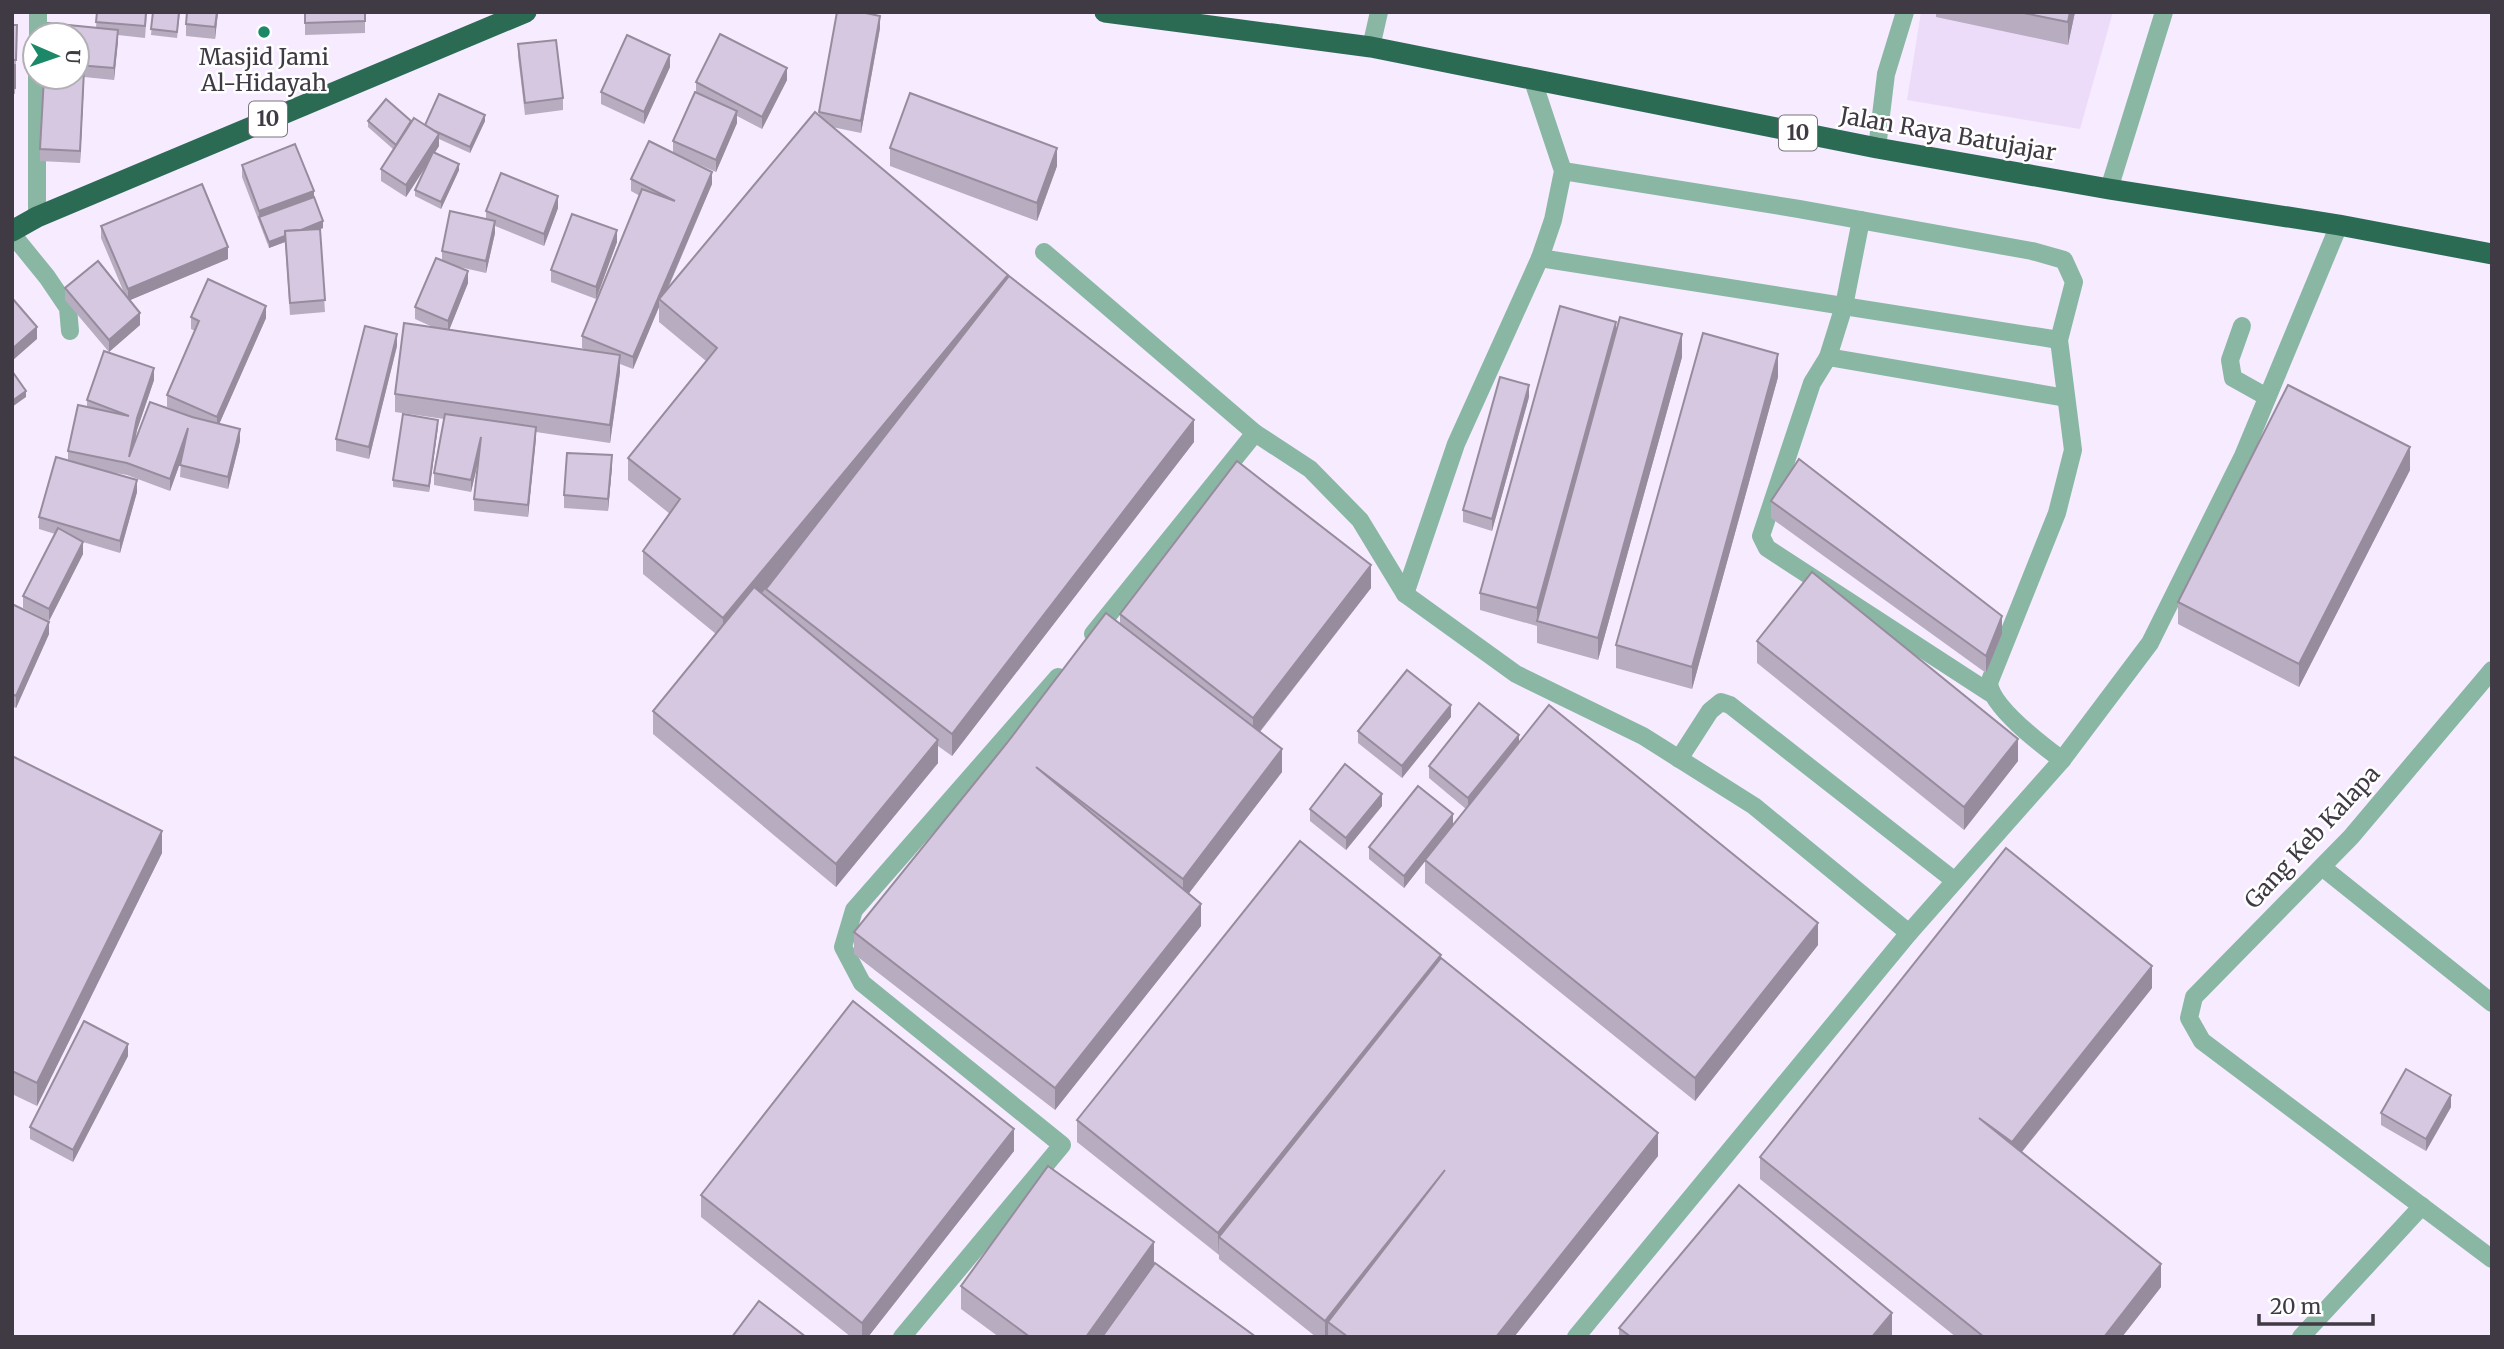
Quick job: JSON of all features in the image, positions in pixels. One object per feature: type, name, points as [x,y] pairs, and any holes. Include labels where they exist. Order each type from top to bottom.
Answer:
[{"type":"highway","name":"10","points":[[12,232],[37,217],[487,20],[526,12]]},
{"type":"highway","name":"Jalan Raya Batujajar","points":[[1105,12],[1178,17],[1371,47],[1877,148],[2109,189],[2339,225],[2492,254]]},
{"type":"street","points":[[1371,47],[1379,12]]},
{"type":"street","points":[[1877,148],[1886,74],[1905,12]]},
{"type":"street","points":[[2109,189],[2164,12]]},
{"type":"street","points":[[1405,594],[1456,444],[1540,258],[1553,220],[1563,171],[1532,80]]},
{"type":"street","points":[[37,91],[37,217]]},
{"type":"street","points":[[1563,171],[1861,220],[2032,251],[2064,260],[2074,282],[2059,340],[2073,450],[2057,513],[1989,683],[1990,694]]},
{"type":"street","points":[[1861,220],[1844,306],[1828,358],[1812,383],[1762,536],[1767,548],[1990,694],[2028,735],[2062,760]]},
{"type":"street","points":[[1576,1337],[1909,933],[2062,760],[2150,643],[2244,456],[2339,225]]},
{"type":"street","points":[[12,232],[68,309],[70,331]]},
{"type":"street","points":[[1044,252],[1255,433],[1310,469],[1360,520],[1405,594],[1516,674],[1643,736],[1754,806],[1909,933]]},
{"type":"street","points":[[1540,258],[2059,340]]},
{"type":"street","points":[[2242,326],[2230,360],[2233,379],[2267,397]]},
{"type":"street","points":[[1828,358],[2066,398]]},
{"type":"street","points":[[1083,646],[1255,433]]},
{"type":"street","points":[[902,1337],[1062,1145],[863,983],[843,947],[855,910],[1066,667]]},
{"type":"street","name":"Gang Keb Kalapa","points":[[2421,1206],[2202,1041],[2189,1018],[2194,996],[2351,836],[2492,670]]},
{"type":"street","points":[[1679,759],[1710,711],[1721,702],[1730,705],[1955,881]]},
{"type":"street","points":[[2322,867],[2492,1003]]},
{"type":"street","points":[[2301,1337],[2421,1206],[2492,1259]]},
{"type":"shaded area","points":[[1921,12],[2113,12],[2080,129],[1907,100]]},
{"type":"building","points":[[97,12],[146,12],[145,26],[96,22]]},
{"type":"building","points":[[153,12],[179,12],[177,32],[151,29]]},
{"type":"building","points":[[187,12],[217,12],[215,27],[186,24]]},
{"type":"building","points":[[305,12],[365,12],[365,21],[305,23]]},
{"type":"building","points":[[837,12],[861,12],[880,16],[861,121],[819,112]]},
{"type":"building","points":[[2019,12],[2070,12],[2068,22]]},
{"type":"building","points":[[12,25],[17,25],[16,60],[12,60]]},
{"type":"building","points":[[91,27],[118,30],[114,68],[91,66]]},
{"type":"building","points":[[720,34],[787,68],[762,117],[696,82]]},
{"type":"building","points":[[627,35],[670,55],[644,112],[601,92]]},
{"type":"building","points":[[556,40],[563,98],[525,103],[518,44]]},
{"type":"building","points":[[12,65],[15,65],[15,88],[12,88]]},
{"type":"building","points":[[43,91],[83,91],[80,151],[40,149]]},
{"type":"building","points":[[695,92],[737,111],[716,160],[673,141]]},
{"type":"building","points":[[910,93],[1057,148],[1037,203],[890,148]]},
{"type":"building","points":[[439,94],[485,115],[470,147],[425,125]]},
{"type":"building","points":[[386,99],[411,121],[396,145],[368,121]]},
{"type":"building","points":[[815,112],[1008,275],[723,618],[643,551],[680,499],[628,458],[717,348],[659,299]]},
{"type":"building","points":[[414,118],[439,134],[406,185],[381,169]]},
{"type":"building","points":[[649,141],[712,172],[633,357],[582,336],[642,189],[675,201],[631,179]]},
{"type":"building","points":[[295,144],[314,191],[259,211],[242,165]]},
{"type":"building","points":[[433,152],[459,164],[441,202],[415,190]]},
{"type":"building","points":[[501,173],[558,196],[544,234],[486,211]]},
{"type":"building","points":[[202,184],[228,247],[128,289],[101,226]]},
{"type":"building","points":[[314,197],[323,221],[301,230],[285,231],[285,236],[269,242],[259,217]]},
{"type":"building","points":[[450,211],[495,221],[486,261],[442,251]]},
{"type":"building","points":[[572,214],[617,230],[596,287],[551,270]]},
{"type":"building","points":[[320,229],[325,300],[290,303],[285,231]]},
{"type":"building","points":[[436,258],[468,271],[448,321],[415,307]]},
{"type":"building","points":[[98,261],[140,313],[109,340],[65,288]]},
{"type":"building","points":[[1009,276],[1194,420],[952,734],[766,589]]},
{"type":"building","points":[[208,279],[266,306],[217,417],[167,395],[199,321],[191,317]]},
{"type":"building","points":[[12,298],[37,327],[12,349]]},
{"type":"building","points":[[1560,306],[1616,322],[1537,608],[1480,593]]},
{"type":"building","points":[[1620,317],[1682,334],[1598,638],[1537,621]]},
{"type":"building","points":[[404,323],[620,355],[610,425],[395,394]]},
{"type":"building","points":[[365,326],[397,334],[369,447],[336,439]]},
{"type":"building","points":[[1703,333],[1778,354],[1692,667],[1616,645]]},
{"type":"building","points":[[104,351],[154,368],[137,418],[129,457],[150,402],[192,417],[240,429],[228,477],[180,465],[188,428],[170,479],[127,463],[68,451],[78,405],[129,416],[87,400]]},
{"type":"building","points":[[12,371],[26,391],[12,401]]},
{"type":"building","points":[[1500,377],[1529,385],[1492,519],[1463,510]]},
{"type":"building","points":[[2288,385],[2410,447],[2299,664],[2178,602]]},
{"type":"building","points":[[403,414],[438,420],[429,486],[393,480]]},
{"type":"building","points":[[445,414],[536,427],[528,505],[474,499],[481,437],[471,480],[434,473]]},
{"type":"building","points":[[567,453],[612,455],[608,499],[564,495]]},
{"type":"building","points":[[56,457],[137,480],[120,541],[39,517]]},
{"type":"building","points":[[1799,459],[2002,616],[1986,656],[1771,501]]},
{"type":"building","points":[[1237,461],[1371,565],[1253,718],[1120,614]]},
{"type":"building","points":[[58,528],[83,542],[49,609],[23,596]]},
{"type":"building","points":[[1812,572],[2018,739],[1964,807],[1757,641]]},
{"type":"building","points":[[754,587],[938,740],[836,864],[653,711]]},
{"type":"building","points":[[12,604],[49,622],[16,696],[12,694]]},
{"type":"building","points":[[1106,613],[1282,749],[1183,879],[1036,767],[1201,904],[1055,1088],[854,932],[1007,743]]},
{"type":"building","points":[[1407,670],[1451,705],[1402,766],[1358,731]]},
{"type":"building","points":[[1479,703],[1519,735],[1468,798],[1429,766]]},
{"type":"building","points":[[1549,705],[1818,923],[1695,1078],[1425,860]]},
{"type":"building","points":[[12,756],[162,831],[37,1083],[12,1071]]},
{"type":"building","points":[[1345,764],[1382,794],[1346,838],[1310,809]]},
{"type":"building","points":[[1418,786],[1453,814],[1404,876],[1369,847]]},
{"type":"building","points":[[1300,841],[1441,955],[1218,1233],[1077,1120]]},
{"type":"building","points":[[2006,848],[2152,966],[2012,1142],[1979,1118],[2161,1264],[2104,1337],[1984,1337],[1760,1157]]},
{"type":"building","points":[[1441,958],[1658,1133],[1496,1337],[1348,1337],[1328,1322],[1445,1170],[1325,1321],[1219,1237]]},
{"type":"building","points":[[853,1001],[1014,1129],[862,1323],[701,1195]]},
{"type":"building","points":[[84,1021],[128,1044],[73,1150],[30,1127]]},
{"type":"building","points":[[2406,1069],[2451,1095],[2426,1139],[2381,1113]]},
{"type":"building","points":[[1048,1166],[1154,1242],[1086,1337],[1030,1337],[961,1286]]},
{"type":"building","points":[[1739,1185],[1892,1313],[1872,1337],[1631,1337],[1619,1328]]},
{"type":"building","points":[[1155,1263],[1256,1337],[1102,1337]]},
{"type":"building","points":[[759,1301],[806,1337],[732,1337]]},
{"type":"place","name":"Masjid Jami Al-Hidayah","points":[[264,32]]}]
